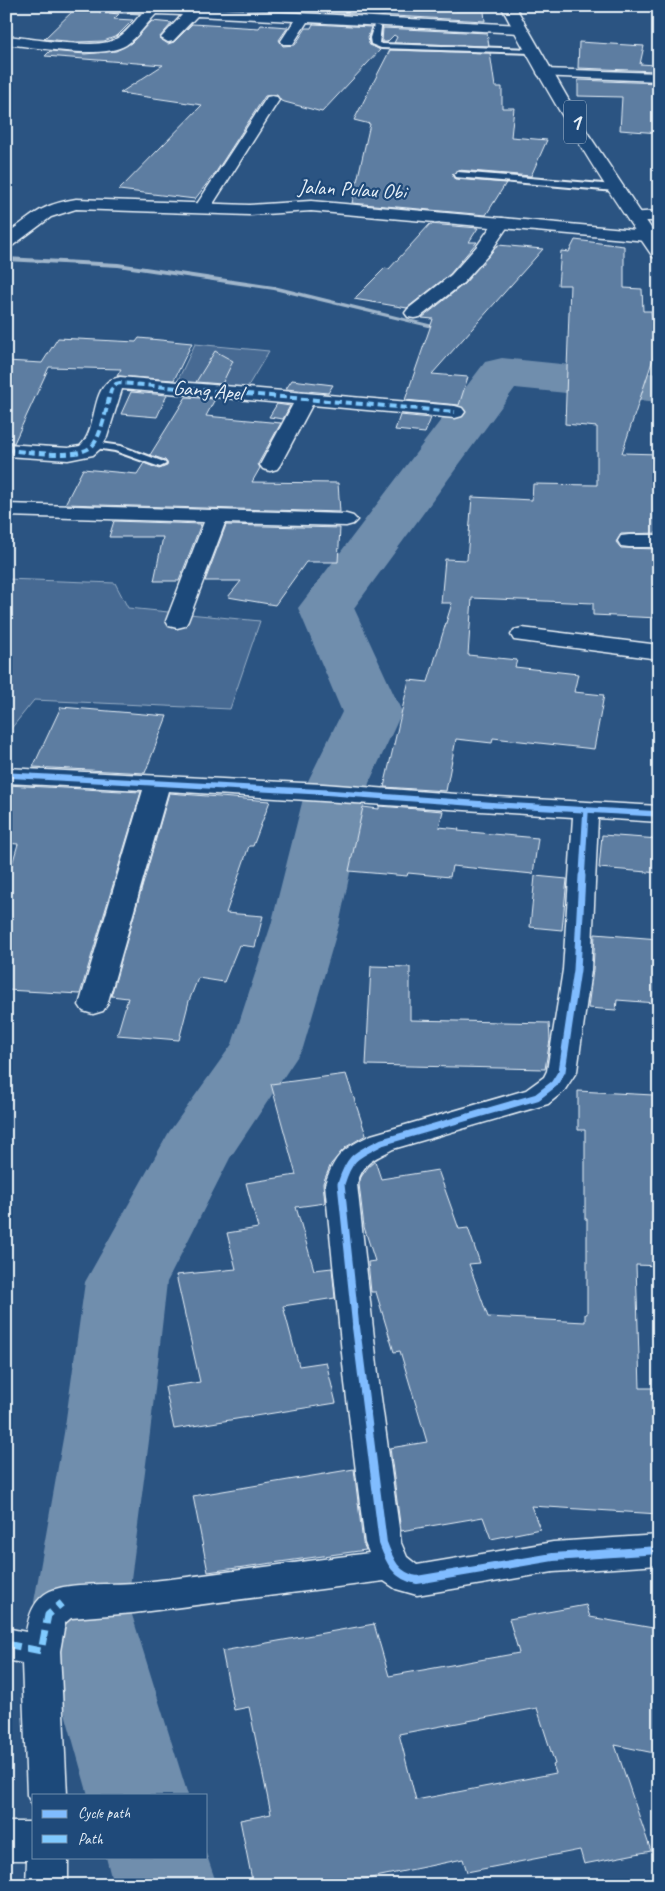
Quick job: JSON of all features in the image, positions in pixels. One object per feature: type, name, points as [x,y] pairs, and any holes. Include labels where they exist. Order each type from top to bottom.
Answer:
[{"type":"main road","name":"1","points":[[508,6],[544,73],[615,188],[659,253]]},
{"type":"main road","points":[[104,7],[201,11],[302,19],[520,29]]},
{"type":"main road","points":[[6,40],[71,46],[111,45],[124,40],[152,10]]},
{"type":"main road","points":[[168,38],[201,11]]},
{"type":"main road","points":[[288,41],[302,19]]},
{"type":"main road","points":[[544,73],[659,77]]},
{"type":"main road","points":[[203,207],[272,100]]},
{"type":"main road","name":"Jalan Pulau Obi","points":[[6,242],[46,211],[60,206],[76,204],[249,210],[311,206],[647,236]]},
{"type":"main road","points":[[635,217],[659,216]]},
{"type":"main road","points":[[414,313],[462,274],[483,250],[502,223]]},
{"type":"main road","name":"Gang Apel","points":[[93,445],[111,390],[116,384],[120,383],[455,412]]},
{"type":"main road","points":[[270,465],[306,398]]},
{"type":"main road","points":[[6,450],[68,454],[86,451],[93,445]]},
{"type":"main road","points":[[6,510],[346,520]]},
{"type":"main road","points":[[177,621],[217,516]]},
{"type":"main road","points":[[629,541],[659,542]]},
{"type":"main road","points":[[522,635],[659,652]]},
{"type":"main road","points":[[6,775],[323,792],[659,814]]},
{"type":"main road","points":[[93,1005],[157,784]]},
{"type":"main road","points":[[586,810],[577,970],[562,1071],[554,1084],[537,1097],[382,1142],[359,1154],[347,1164],[341,1184],[362,1383],[383,1543],[392,1565],[400,1575],[417,1580],[553,1557],[659,1550]]},
{"type":"main road","points":[[47,1794],[24,1647],[48,1616],[62,1603],[134,1598],[392,1565]]},
{"type":"main road","points":[[6,1841],[32,1840]]},
{"type":"main road","points":[[47,1885],[48,1858]]},
{"type":"lane","points":[[377,27],[374,41],[375,44],[381,46],[532,51]]},
{"type":"lane","points":[[458,175],[615,188]]},
{"type":"lane","points":[[93,445],[117,448],[160,464]]},
{"type":"shaded area","points":[[195,344],[269,351],[245,391],[176,384]]},
{"type":"shaded area","points":[[6,579],[115,583],[128,608],[260,621],[230,709],[34,700],[6,735]]},
{"type":"building","points":[[78,6],[96,6],[99,12],[119,14],[114,19],[133,20],[117,36],[104,41],[77,42],[44,39]]},
{"type":"building","points":[[326,6],[381,6],[425,9],[425,6],[457,6],[456,11],[484,11],[485,21],[321,12]]},
{"type":"building","points":[[152,21],[172,23],[159,38],[168,44],[174,42],[192,24],[259,28],[261,25],[288,27],[279,40],[283,46],[295,45],[306,28],[311,28],[313,24],[371,27],[368,37],[369,44],[380,50],[322,112],[281,101],[277,95],[265,96],[216,172],[195,199],[119,190],[202,105],[120,93],[163,65],[45,56],[50,51],[85,54],[116,51],[131,43]]},
{"type":"building","points":[[383,28],[487,33],[489,46],[394,43],[397,37],[394,35],[387,42],[382,42]]},
{"type":"building","points":[[579,42],[644,46],[640,64],[656,65],[656,71],[578,68]]},
{"type":"building","points":[[390,50],[490,53],[495,87],[502,87],[502,108],[514,108],[511,137],[547,140],[531,176],[458,170],[453,174],[455,179],[506,183],[486,215],[352,203],[370,124],[354,120]]},
{"type":"building","points":[[578,80],[659,83],[659,133],[620,130],[622,97],[578,96]]},
{"type":"building","points":[[430,224],[478,228],[469,242],[477,242],[450,274],[407,308],[354,299],[385,268],[389,269]]},
{"type":"building","points":[[575,240],[624,246],[624,288],[642,289],[643,311],[651,311],[656,350],[622,453],[659,454],[659,533],[621,534],[616,542],[621,548],[659,549],[659,618],[593,615],[593,603],[472,598],[468,655],[517,660],[515,667],[578,674],[574,692],[604,695],[594,749],[493,738],[492,743],[456,739],[446,791],[384,787],[409,680],[428,682],[452,603],[441,603],[445,559],[467,560],[472,497],[532,500],[533,484],[597,485],[597,427],[565,424],[570,285],[558,285],[561,251],[569,252]]},
{"type":"building","points":[[498,245],[543,249],[432,374],[468,377],[459,405],[405,400],[433,319],[422,318],[464,284]]},
{"type":"building","points":[[58,338],[136,342],[139,338],[192,343],[174,380],[117,376],[121,369],[49,367],[14,443],[6,442],[6,361],[42,363]]},
{"type":"building","points":[[215,351],[233,361],[222,384],[196,382]]},
{"type":"building","points":[[292,380],[333,385],[328,393],[286,389]]},
{"type":"building","points":[[131,392],[167,395],[157,417],[121,414]]},
{"type":"building","points":[[186,397],[215,399],[206,416],[281,423],[258,464],[260,468],[252,482],[338,483],[340,512],[65,504],[83,469],[137,474],[144,463],[159,469],[167,466],[165,460],[150,455]]},
{"type":"building","points":[[277,404],[290,406],[283,419],[269,417]]},
{"type":"building","points":[[400,415],[431,418],[425,433],[395,430]]},
{"type":"building","points":[[114,521],[201,524],[179,581],[154,581],[163,537],[109,537]]},
{"type":"building","points":[[226,525],[340,528],[338,562],[306,562],[275,605],[228,597],[241,581],[205,581]]},
{"type":"building","points":[[61,707],[167,716],[145,773],[33,767]]},
{"type":"building","points":[[6,785],[141,792],[80,994],[6,990],[6,885],[18,844],[6,843]]},
{"type":"building","points":[[169,793],[270,801],[253,846],[249,846],[226,913],[263,916],[255,947],[239,945],[224,982],[198,978],[189,1001],[179,1040],[117,1035],[128,998],[111,996]]},
{"type":"building","points":[[379,806],[443,811],[439,827],[459,829],[458,831],[538,838],[533,874],[452,866],[450,877],[408,873],[407,876],[349,871],[363,807],[379,809]]},
{"type":"building","points":[[602,835],[659,839],[659,873],[599,868]]},
{"type":"building","points":[[535,876],[567,879],[562,930],[530,927]]},
{"type":"building","points":[[595,934],[659,939],[656,1003],[617,1000],[616,1010],[588,1008]]},
{"type":"building","points":[[371,966],[410,967],[410,1020],[549,1023],[550,1040],[545,1069],[366,1065]]},
{"type":"building","points":[[346,1074],[366,1135],[346,1147],[331,1164],[323,1183],[325,1203],[296,1207],[314,1270],[332,1268],[335,1298],[283,1306],[299,1366],[326,1362],[336,1403],[174,1429],[165,1387],[200,1382],[176,1275],[236,1269],[227,1233],[258,1228],[246,1183],[296,1175],[271,1084]]},
{"type":"building","points":[[578,1091],[653,1095],[654,1142],[659,1142],[659,1266],[636,1265],[640,1388],[659,1388],[659,1514],[531,1506],[540,1529],[491,1539],[483,1517],[401,1531],[390,1448],[427,1442],[400,1351],[394,1352],[376,1292],[371,1292],[368,1262],[375,1261],[364,1227],[359,1184],[361,1177],[375,1161],[381,1179],[438,1170],[459,1229],[468,1228],[480,1263],[469,1264],[488,1317],[585,1322],[585,1314],[587,1314],[587,1219],[585,1219],[585,1130],[578,1130]]},
{"type":"building","points":[[354,1469],[363,1543],[366,1550],[208,1572],[193,1496]]},
{"type":"building","points":[[586,1605],[590,1617],[659,1629],[659,1754],[615,1745],[651,1851],[584,1864],[580,1850],[467,1872],[463,1859],[337,1885],[253,1885],[240,1820],[271,1814],[249,1707],[234,1710],[222,1651],[374,1624],[389,1676],[519,1653],[509,1619]],"holes":[[[537,1708],[555,1764],[553,1765],[556,1773],[416,1800],[399,1734]]]},
{"type":"waterway","points":[[6,259],[118,265],[274,288],[437,327]]},
{"type":"waterway","points":[[138,1794],[81,1602],[107,1433],[126,1282],[196,1150],[267,1048],[305,925],[338,783],[372,712],[326,608],[502,372],[659,388]]},
{"type":"waterway","points":[[157,1858],[165,1885]]},
{"type":"marked path","points":[[6,450],[68,454],[86,451],[93,445],[97,437],[111,390],[116,384],[120,383],[455,412]]},
{"type":"marked path","points":[[6,1644],[41,1651],[48,1615],[62,1603]]},
{"type":"cycle path","points":[[6,775],[323,792],[496,805],[659,814]]},
{"type":"cycle path","points":[[586,810],[577,970],[562,1071],[554,1084],[537,1097],[382,1142],[359,1154],[347,1165],[341,1184],[362,1383],[383,1543],[394,1568],[403,1576],[417,1580],[553,1557],[659,1550]]}]
